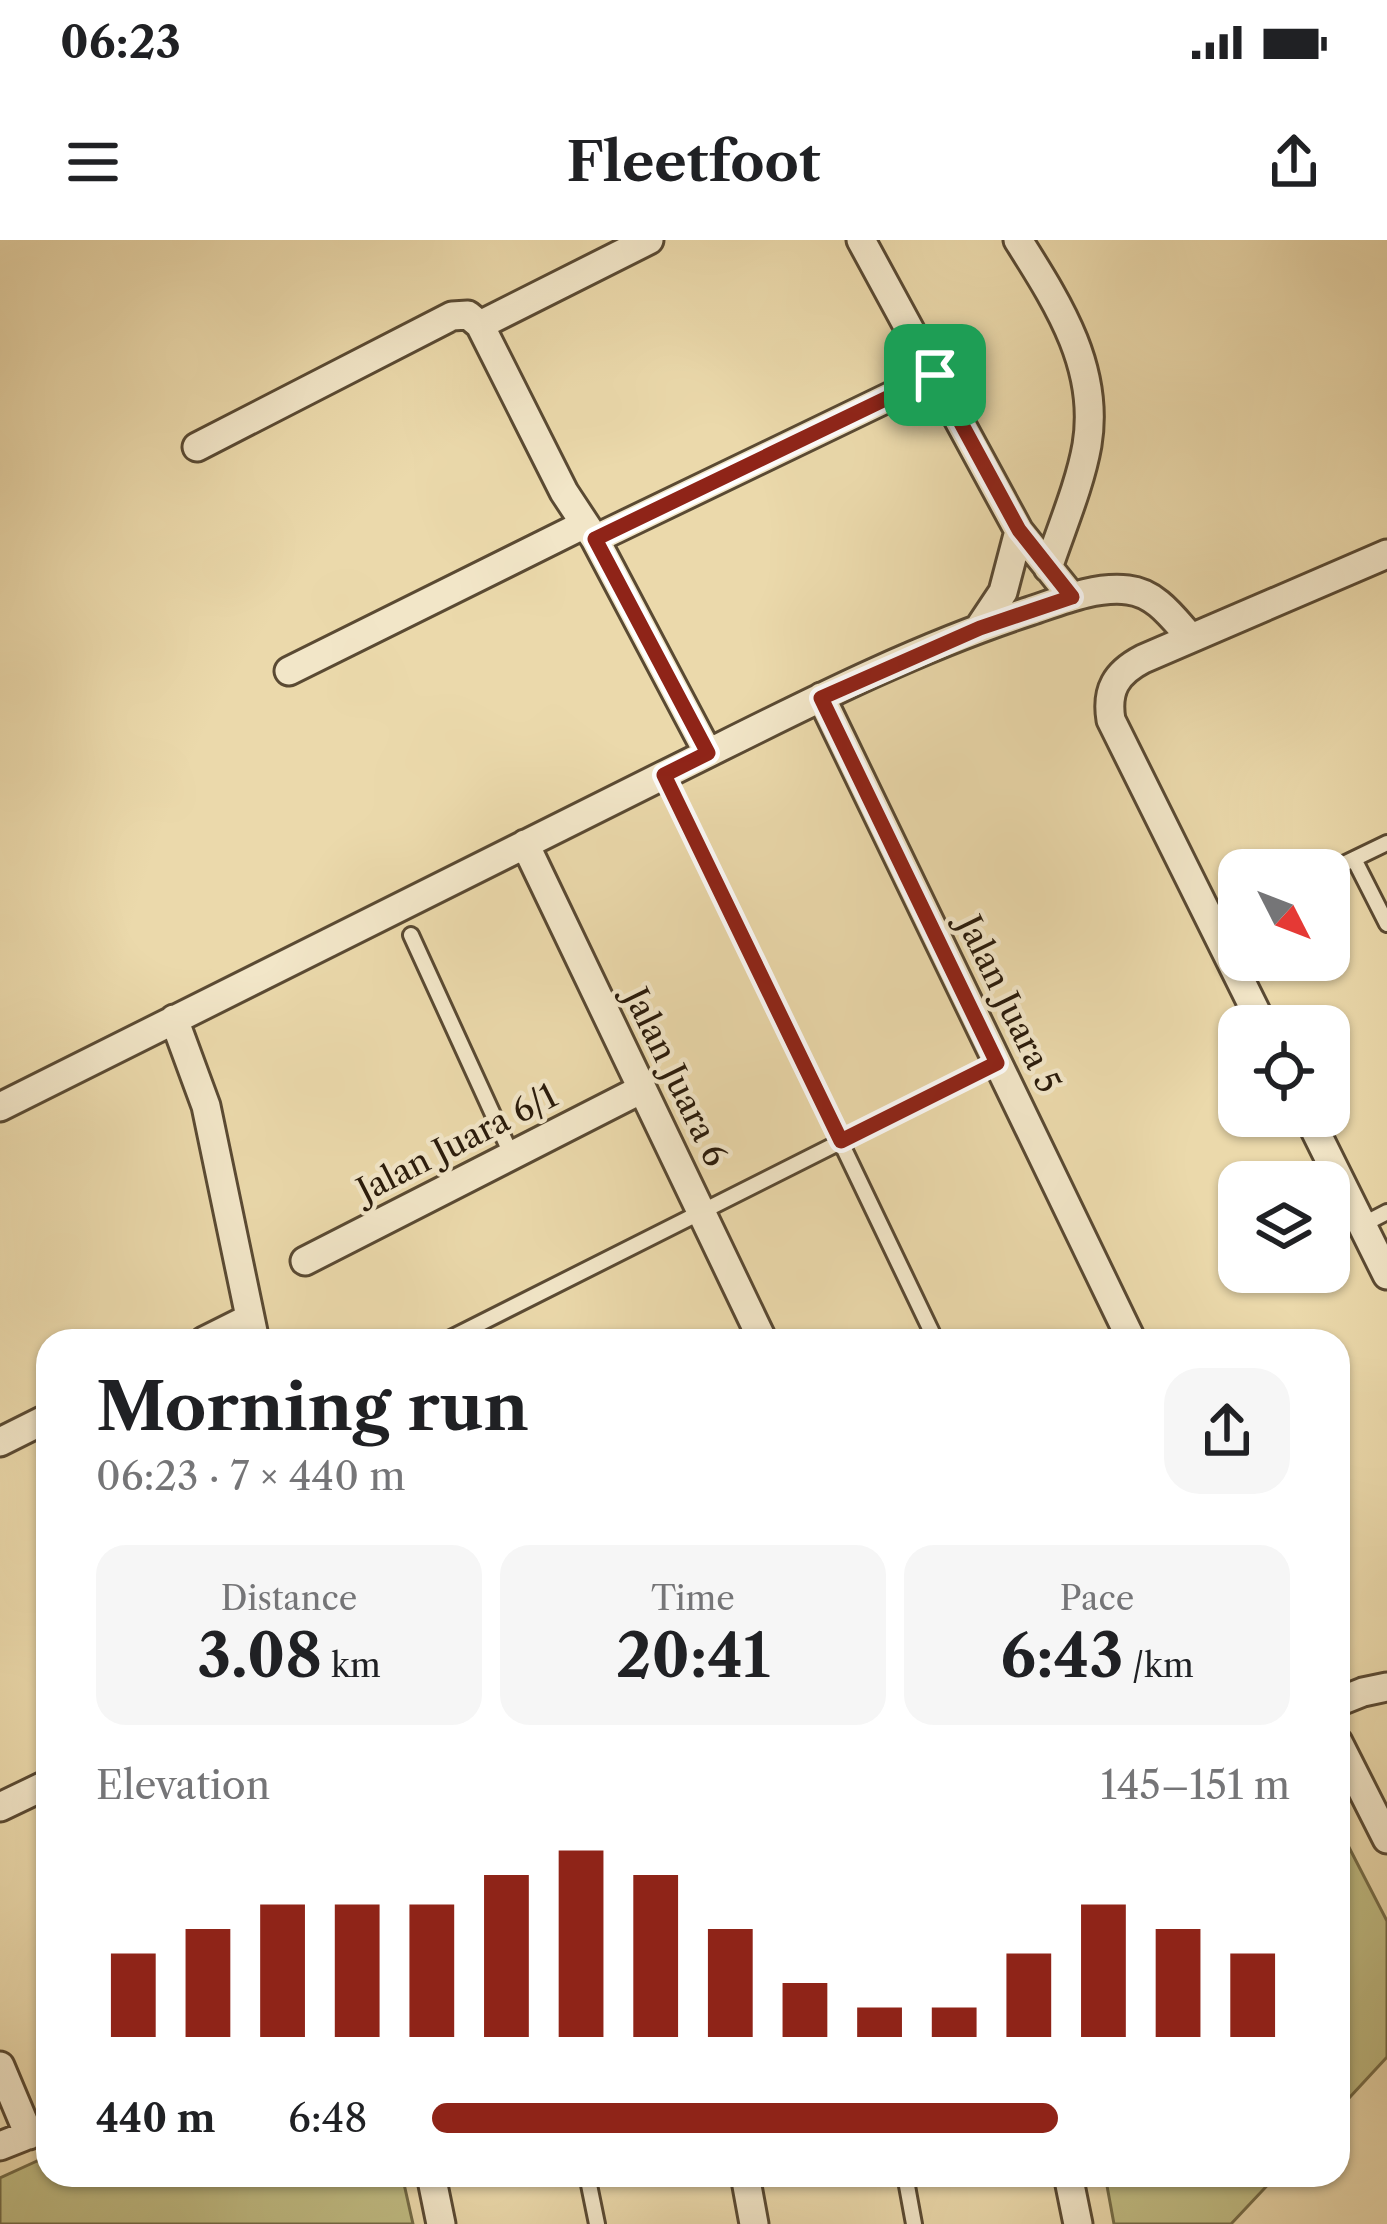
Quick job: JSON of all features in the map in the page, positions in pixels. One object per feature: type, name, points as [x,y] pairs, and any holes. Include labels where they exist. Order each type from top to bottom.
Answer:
[{"type":"street","points":[[481,325],[649,240]]},
{"type":"street","points":[[861,240],[1019,530],[1072,597]]},
{"type":"street","points":[[1018,240],[1070,329],[1080,355],[1088,404],[1087,447],[1048,568]]},
{"type":"street","points":[[197,447],[452,316],[467,315],[481,325],[564,492],[708,753]]},
{"type":"street","points":[[289,671],[935,375]]},
{"type":"street","points":[[980,628],[1003,592],[1019,530]]},
{"type":"street","points":[[1218,906],[1111,720],[1108,704],[1116,679],[1128,667],[1191,638],[1386,556]]},
{"type":"street","points":[[0,1107],[708,753],[980,628],[1072,597],[1130,590],[1161,605],[1191,638]]},
{"type":"street","name":"Jalan Juara 5","points":[[821,698],[1126,1329]]},
{"type":"street","name":"Jalan Juara 6","points":[[525,844],[700,1212],[748,1329]]},
{"type":"street","points":[[174,1019],[206,1106],[253,1329]]},
{"type":"street","name":"Jalan Juara 6/1","points":[[305,1261],[642,1089]]},
{"type":"street","points":[[1322,1137],[1374,1218],[1387,1276]]},
{"type":"street","points":[[0,1442],[36,1424]]},
{"type":"street","points":[[1350,1697],[1387,1688]]},
{"type":"street","points":[[1350,1766],[1387,1839]]},
{"type":"street","points":[[0,1807],[36,1790]]},
{"type":"street","points":[[0,2066],[36,2126]]},
{"type":"street","points":[[0,2146],[36,2132]]},
{"type":"street","points":[[433,2187],[441,2224]]},
{"type":"street","points":[[747,2187],[754,2224]]},
{"type":"street","points":[[1070,2187],[1078,2224]]},
{"type":"lane","points":[[664,775],[930,1329]]},
{"type":"lane","points":[[1350,861],[1387,843]]},
{"type":"lane","points":[[1354,859],[1387,924]]},
{"type":"lane","points":[[411,935],[512,1156]]},
{"type":"lane","points":[[469,1329],[997,1063]]},
{"type":"lane","points":[[590,2187],[598,2224]]},
{"type":"lane","points":[[906,2187],[914,2224]]},
{"type":"shaded area","points":[[1350,1849],[1387,1921],[1387,2057],[1350,2097]]},
{"type":"shaded area","points":[[36,2162],[36,2187],[405,2187],[413,2224],[0,2224],[0,2178]]},
{"type":"shaded area","points":[[1107,2187],[1266,2187],[1231,2224],[1114,2224]]},
{"type":"route","points":[[935,375],[1019,530],[1072,597],[980,628],[821,698],[997,1063],[841,1141],[664,775],[708,753],[595,539],[935,375]]}]
